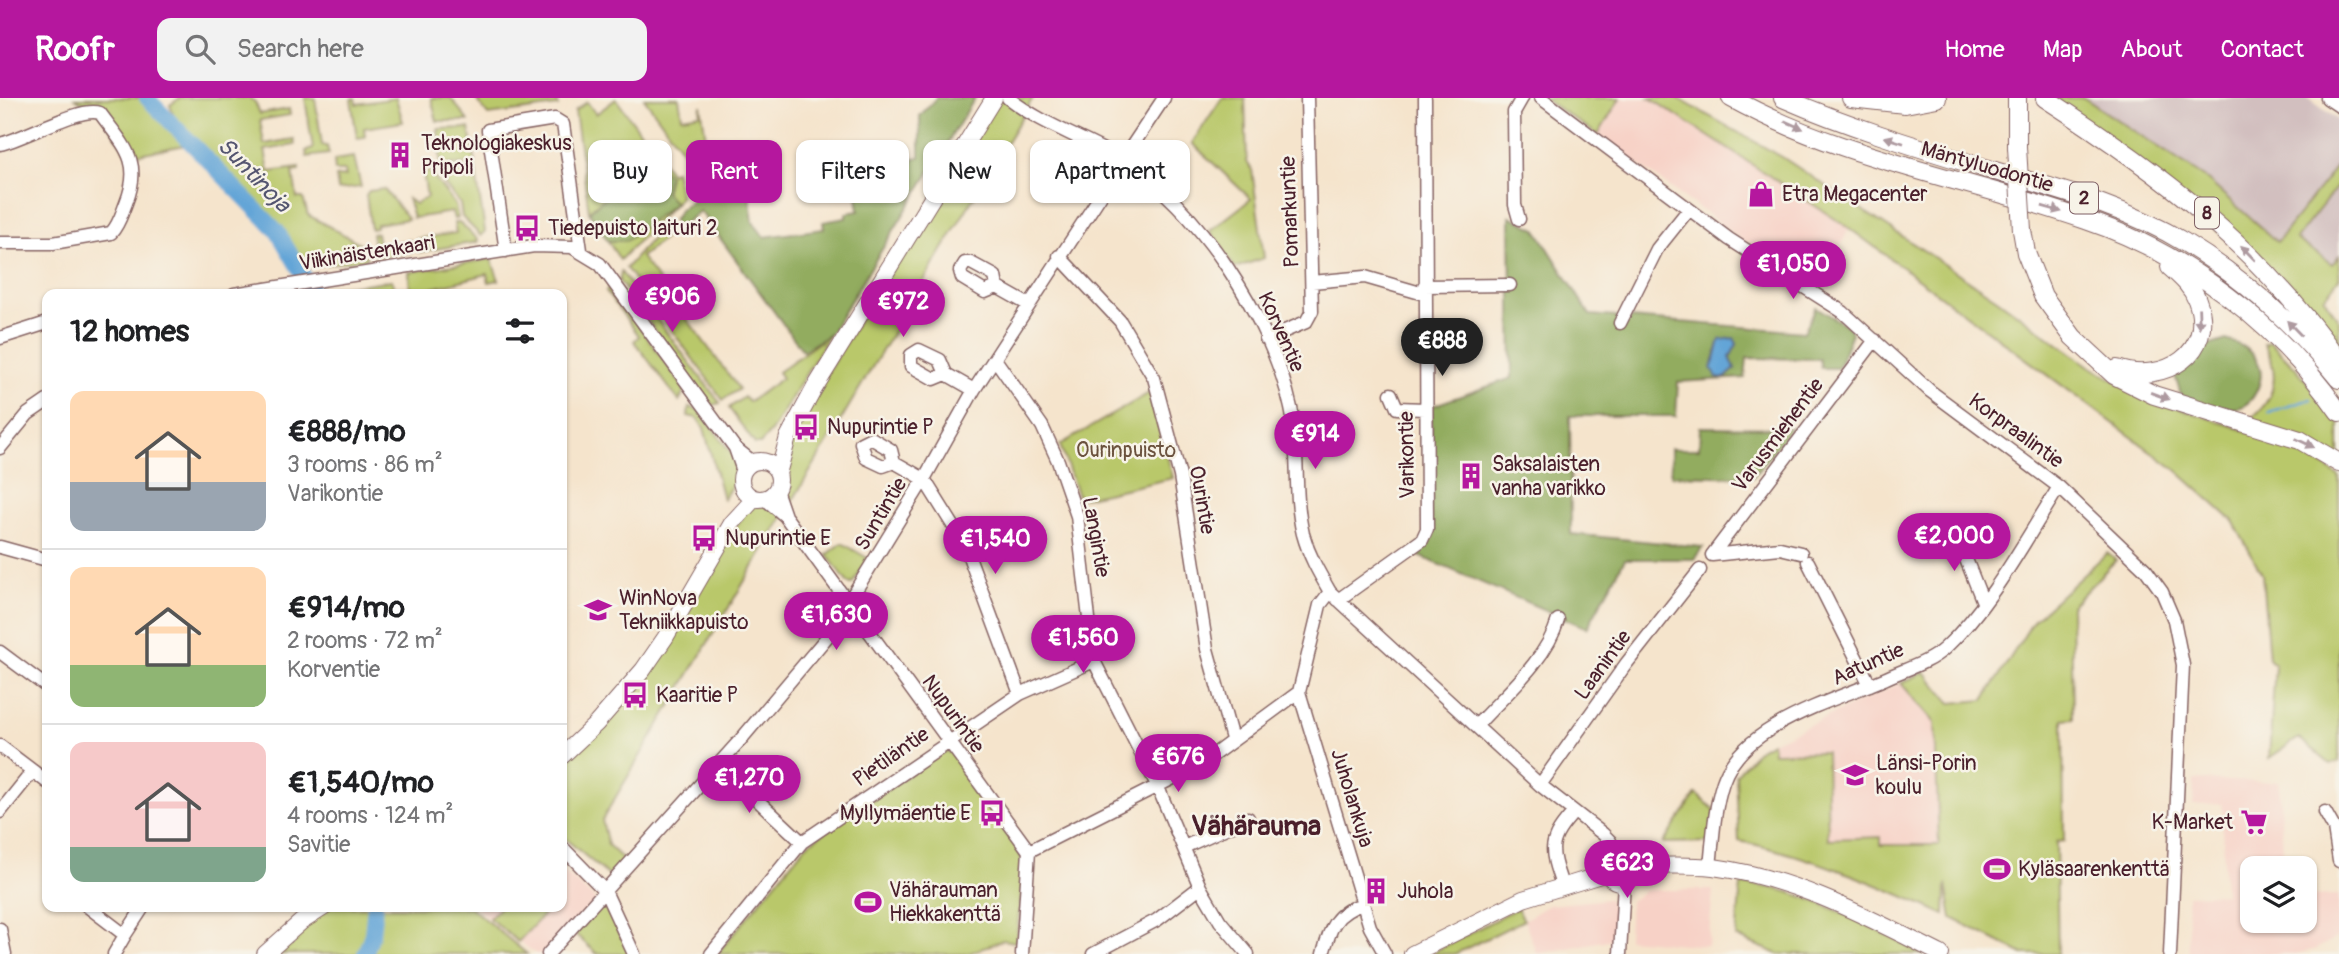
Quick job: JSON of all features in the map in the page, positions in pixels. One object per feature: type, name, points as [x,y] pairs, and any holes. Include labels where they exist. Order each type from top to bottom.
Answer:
[{"type":"highway","name":"Mäntyluodontie","points":[[1731,98],[1862,154],[2088,220],[2146,246],[2211,283],[2239,305],[2297,360],[2339,412]]},
{"type":"highway","name":"Mäntyluodontie","points":[[1783,98],[1927,151],[2108,206],[2150,224],[2193,247],[2259,295],[2289,322],[2339,379]]},
{"type":"highway","points":[[1851,98],[1905,104],[1937,98]]},
{"type":"highway","points":[[2017,98],[2022,230],[2032,273],[2043,296],[2073,337],[2114,375],[2154,395],[2300,440],[2339,463]]},
{"type":"highway","name":"8","points":[[2045,98],[2144,164],[2204,210],[2270,275],[2339,362]]},
{"type":"highway","points":[[2101,363],[2132,374],[2156,374],[2185,359],[2196,341],[2200,314],[2191,290],[2146,246]]},
{"type":"main road","points":[[732,523],[768,491],[788,437],[814,389],[994,98]]},
{"type":"main road","points":[[567,751],[611,708],[651,659],[732,523],[751,470],[788,437]]},
{"type":"main road","points":[[751,470],[768,491]]},
{"type":"main road","points":[[751,470],[768,491]]},
{"type":"main road","points":[[1615,856],[1627,858],[1633,866],[1631,876],[1623,882],[1613,881],[1607,873],[1608,863],[1615,856]]},
{"type":"main road","points":[[1633,866],[1710,867],[1773,879],[1847,906],[1941,954]]},
{"type":"main road","points":[[1412,954],[1497,910],[1562,885],[1607,873]]},
{"type":"main road","points":[[265,954],[316,912]]},
{"type":"street","name":"Korventie","points":[[1008,98],[1085,140]]},
{"type":"street","points":[[1136,140],[1164,98]]},
{"type":"street","name":"Pomarkuntie","points":[[1266,339],[1307,322],[1312,311],[1307,98]]},
{"type":"street","name":"Varikontie","points":[[1334,596],[1422,540],[1427,529],[1425,98]]},
{"type":"street","points":[[1519,219],[1515,205],[1514,111],[1522,98]]},
{"type":"street","name":"Korpraalintie","points":[[1541,98],[1689,209],[1790,280],[1843,312],[1930,391],[2059,487],[2146,570],[2162,592],[2180,641],[2184,691],[2170,954]]},
{"type":"street","points":[[2328,98],[2339,106]]},
{"type":"street","points":[[0,144],[31,135],[82,113],[95,111],[100,113],[129,156],[134,173],[130,192],[111,233],[53,243],[0,243]]},
{"type":"street","points":[[506,251],[488,130],[555,118],[563,124],[581,250],[592,257],[610,277],[751,470]]},
{"type":"street","name":"Suntintie","points":[[548,954],[794,678],[849,604],[925,480],[974,390],[1095,203]]},
{"type":"street","name":"Korventie","points":[[1173,203],[1203,234],[1227,267],[1266,339],[1290,406],[1297,446],[1303,533],[1312,563],[1334,596],[1541,785],[1610,841],[1615,856]]},
{"type":"street","points":[[1620,323],[1657,249],[1689,209]]},
{"type":"street","name":"Viikinäistenkaari","points":[[264,289],[549,244],[581,250]]},
{"type":"street","name":"Ourintie","points":[[1059,256],[1120,321],[1154,378],[1180,476],[1207,649],[1232,739]]},
{"type":"street","points":[[1312,282],[1365,277],[1424,290],[1510,285]]},
{"type":"street","points":[[997,287],[1029,305]]},
{"type":"street","points":[[0,338],[42,325]]},
{"type":"street","name":"Varusmiehentie","points":[[1870,685],[1805,557],[1780,548],[1712,555],[1875,340]]},
{"type":"street","name":"Langintie","points":[[995,359],[1042,426],[1058,461],[1077,516],[1094,661],[1157,785],[1200,887],[1220,921],[1248,954]]},
{"type":"street","points":[[946,374],[974,390]]},
{"type":"street","points":[[1391,394],[1398,408],[1425,409]]},
{"type":"street","points":[[0,448],[28,414],[42,404]]},
{"type":"street","points":[[894,462],[925,480],[964,543],[1020,694]]},
{"type":"street","name":"Aatuntie","points":[[1710,867],[1720,794],[1735,758],[1753,741],[1774,727],[1870,685],[1945,648],[1983,602],[2059,487]]},
{"type":"street","name":"Nupurintie","points":[[768,491],[1029,851]]},
{"type":"street","points":[[1925,543],[1956,534],[1983,602]]},
{"type":"street","points":[[0,547],[42,559]]},
{"type":"street","name":"Laanintie","points":[[1541,785],[1626,664],[1700,570]]},
{"type":"street","points":[[1022,954],[1029,851],[1201,764],[1299,692],[1320,606],[1334,596]]},
{"type":"street","points":[[1477,725],[1543,652],[1554,636],[1558,620]]},
{"type":"street","points":[[2,657],[42,684]]},
{"type":"street","name":"Pietiläntie","points":[[711,954],[802,842],[1020,694],[1094,661]]},
{"type":"street","name":"Juholankuja","points":[[1299,692],[1370,927],[1385,954]]},
{"type":"street","points":[[0,746],[42,778]]},
{"type":"street","points":[[719,764],[802,842]]},
{"type":"street","points":[[0,812],[33,771]]},
{"type":"street","points":[[1562,885],[1552,858],[1552,843],[1559,828],[1574,812]]},
{"type":"street","points":[[2325,812],[2334,828],[2339,861]]},
{"type":"street","points":[[1184,847],[1248,818]]},
{"type":"street","points":[[567,852],[605,891],[634,954]]},
{"type":"street","points":[[1620,954],[1623,882]]},
{"type":"street","points":[[1093,954],[1157,920],[1200,887]]},
{"type":"street","points":[[1323,954],[1332,923],[1345,911],[1363,904]]},
{"type":"street","points":[[95,912],[125,935]]},
{"type":"street","points":[[114,954],[140,912]]},
{"type":"street","points":[[0,929],[5,954]]},
{"type":"shaded area","points":[[1620,98],[1650,98],[1849,228],[1821,289],[1765,256],[1598,135]]},
{"type":"shaded area","points":[[2083,98],[2308,98],[2339,121],[2339,270],[2317,298]]},
{"type":"shaded area","name":"Länsi-Porin koulu","points":[[1901,683],[1935,723],[1939,871],[1774,841],[1772,742]]},
{"type":"shaded area","points":[[2194,780],[2279,782],[2283,856],[2240,856],[2240,933],[2317,933],[2317,896],[2339,895],[2339,936],[2316,949],[2296,954],[2189,954],[2187,895],[2225,894],[2222,804],[2193,805]]},
{"type":"shaded area","points":[[567,874],[596,900],[548,954],[536,954],[481,912],[567,912]]},
{"type":"shaded area","points":[[1646,890],[1713,890],[1708,946],[1628,939],[1630,901]]},
{"type":"shaded area","points":[[1609,899],[1615,912],[1613,939],[1537,954],[1524,920],[1549,905]]},
{"type":"green space","points":[[75,98],[147,98],[190,144],[129,156],[100,113]]},
{"type":"green space","points":[[180,98],[249,98],[255,102],[260,114],[289,109],[290,115],[260,120],[264,144],[294,139],[295,145],[265,150],[269,172],[299,168],[299,171],[293,172],[297,198],[303,198],[308,215],[361,244],[367,259],[307,267],[280,227],[174,117],[170,105]]},
{"type":"green space","points":[[305,98],[315,98],[322,145],[327,146],[329,154],[307,157],[306,151],[313,149]]},
{"type":"green space","points":[[355,98],[356,104],[396,98],[403,122],[364,128],[365,137],[357,138],[351,99]]},
{"type":"green space","points":[[431,98],[451,98],[468,121],[437,121]]},
{"type":"green space","points":[[475,98],[557,98],[558,106],[488,115]]},
{"type":"green space","points":[[644,98],[679,98],[682,117],[700,114],[701,105],[706,140],[686,140],[686,155]]},
{"type":"green space","points":[[936,98],[975,98],[949,140],[923,140],[923,183],[830,334],[803,351],[700,211],[679,228],[673,221],[689,203],[750,203],[753,222],[764,237],[824,229],[823,222],[846,218],[846,213],[859,211],[858,203],[909,203],[909,164],[913,163],[913,158],[920,157],[920,116]]},
{"type":"green space","points":[[994,98],[1033,98],[1008,140],[968,140]]},
{"type":"green space","points":[[1222,98],[1245,98],[1247,162],[1252,170],[1264,258],[1235,268],[1210,231],[1251,199],[1192,143]]},
{"type":"green space","points":[[1543,98],[1620,98],[1598,135]]},
{"type":"green space","points":[[1650,98],[1677,98],[1782,157],[1997,299],[2089,366],[2143,396],[2297,448],[2339,476],[2339,762],[2330,764],[2299,738],[2269,758],[2275,665],[2269,659],[2262,574],[2233,521],[2175,469],[1849,228]]},
{"type":"green space","points":[[2055,98],[2084,98],[2204,177],[2277,242],[2339,163],[2339,184],[2296,239],[2332,264],[2339,256],[2339,278],[2324,298],[2339,320],[2339,352],[2296,295]]},
{"type":"green space","points":[[616,99],[646,140],[588,140],[588,203],[599,203],[589,212],[575,111],[587,102],[596,114]]},
{"type":"green space","points":[[469,128],[475,163],[441,165],[438,129]]},
{"type":"green space","points":[[354,157],[361,187],[338,190],[336,177],[346,176],[345,171],[335,171],[334,160]]},
{"type":"green space","points":[[475,167],[485,231],[481,236],[462,217],[460,204],[444,184],[442,169]]},
{"type":"green space","points":[[675,170],[680,196],[675,203],[620,260],[608,241],[627,240],[674,203],[672,172]]},
{"type":"green space","points":[[423,172],[430,172],[455,205],[458,218],[454,219],[452,212],[413,218],[408,199],[415,204],[427,197]]},
{"type":"green space","points":[[384,189],[408,219],[376,224],[376,228],[371,229],[366,195],[369,191]]},
{"type":"green space","points":[[672,200],[675,203],[626,241],[608,241],[589,212],[599,203],[672,203]]},
{"type":"green space","points":[[930,203],[970,203],[602,820],[608,845],[625,861],[609,876],[567,840],[567,752],[658,648],[749,507],[783,500],[791,432]]},
{"type":"green space","points":[[1510,216],[1536,229],[1590,315],[1616,317],[1620,323],[1630,318],[1804,332],[1816,307],[1850,328],[1852,333],[1838,368],[1821,368],[1819,359],[1747,358],[1745,378],[1678,382],[1676,416],[1570,416],[1571,534],[1703,547],[1694,559],[1625,559],[1587,628],[1410,552],[1428,536],[1432,406],[1512,378]],"holes":[[[1720,340],[1737,344],[1730,357],[1735,369],[1725,378],[1713,363]]]},
{"type":"green space","points":[[459,222],[477,242],[418,252],[416,239],[456,233],[454,223]]},
{"type":"green space","points":[[663,232],[665,238],[641,257],[739,389],[723,400],[626,268],[657,233]]},
{"type":"green space","points":[[377,233],[379,245],[410,240],[411,252],[375,257],[372,234]]},
{"type":"green space","points":[[491,259],[499,280],[489,282],[487,274],[429,289],[410,289],[409,272]]},
{"type":"green space","points":[[621,272],[720,403],[710,406],[619,281]]},
{"type":"green space","points":[[392,280],[394,289],[331,289]]},
{"type":"green space","points":[[610,286],[685,390],[679,401],[634,341],[639,336],[606,291]]},
{"type":"green space","points":[[830,334],[771,432],[760,444],[755,444],[729,408],[744,397],[749,402],[782,378],[778,372]]},
{"type":"green space","points":[[2226,340],[2250,352],[2259,365],[2260,382],[2252,399],[2241,407],[2227,409],[2182,399],[2174,372],[2205,347]]},
{"type":"green space","points":[[2270,342],[2297,369],[2339,424],[2339,458],[2250,419],[2271,394],[2274,375],[2264,344]]},
{"type":"green space","name":"Ourinpuisto","points":[[1151,392],[1173,478],[1079,499],[1060,445]]},
{"type":"green space","points":[[689,407],[699,410],[741,466],[741,472],[723,499],[704,428],[697,418],[688,416]]},
{"type":"green space","points":[[1700,427],[1791,428],[1753,477],[1671,475],[1671,449],[1699,449]]},
{"type":"green space","points":[[842,543],[869,559],[852,584],[848,583],[827,555]]},
{"type":"green space","points":[[2107,553],[2116,560],[2071,606],[2073,718],[2063,719],[2064,841],[2056,842],[2058,954],[2023,954],[1952,918],[1946,884],[1945,915],[1844,872],[1739,841],[1736,775],[1758,750],[1772,742],[1773,753],[1826,752],[1828,839],[1881,837],[1881,845],[1939,845],[1935,723],[1901,683],[1925,672],[1951,703],[1984,700],[2034,620]]},
{"type":"green space","points":[[942,752],[951,752],[1019,847],[1024,870],[1016,942],[1003,940],[967,954],[717,954],[806,845]]},
{"type":"green space","points":[[1696,794],[1716,811],[1713,842],[1663,843]]},
{"type":"green space","points":[[1741,885],[1787,892],[1835,909],[1923,954],[1778,954],[1736,937]]},
{"type":"green space","points":[[608,897],[634,954],[597,954],[575,934]]},
{"type":"green space","points":[[1517,908],[1524,920],[1455,954],[1430,954]]},
{"type":"green space","points":[[320,912],[373,912],[362,954],[265,954]]},
{"type":"green space","points":[[378,912],[476,912],[527,954],[371,954]]},
{"type":"green space","points":[[495,912],[546,912],[518,942],[489,918]]},
{"type":"water","points":[[1734,338],[1737,344],[1730,357],[1735,369],[1725,378],[1717,377],[1711,368],[1720,340]]},
{"type":"waterway","name":"Suntinoja","points":[[147,98],[277,231],[311,289]]},
{"type":"waterway","points":[[2269,412],[2311,399]]},
{"type":"waterway","name":"Suntinoja","points":[[365,954],[372,934],[374,912]]},
{"type":"place","name":"Teknologiakeskus Pripoli","points":[[400,155]]},
{"type":"place","name":"Etra Megacenter","points":[[1761,194]]},
{"type":"place","name":"Tiedepuisto laituri 2","points":[[527,228]]},
{"type":"place","name":"Nupurintie P","points":[[806,427]]},
{"type":"place","name":"Saksalaisten vanha varikko","points":[[1471,476]]},
{"type":"place","name":"Nupurintie E","points":[[704,538]]},
{"type":"place","name":"WinNova Tekniikkapuisto","points":[[598,610]]},
{"type":"place","name":"Kaaritie P","points":[[635,695]]},
{"type":"place","name":"Länsi-Porin koulu","points":[[1855,775]]},
{"type":"place","name":"Myllymäentie E","points":[[992,813]]},
{"type":"place","name":"K-Market","points":[[2254,822]]},
{"type":"place","name":"Kyläsaarenkenttä","points":[[1997,869]]},
{"type":"place","name":"Juhola","points":[[1376,891]]},
{"type":"place","name":"Vähärauman Hiekkakenttä","points":[[868,902]]},
{"type":"district","name":"Vähärauma","points":[[1256,826]]}]
